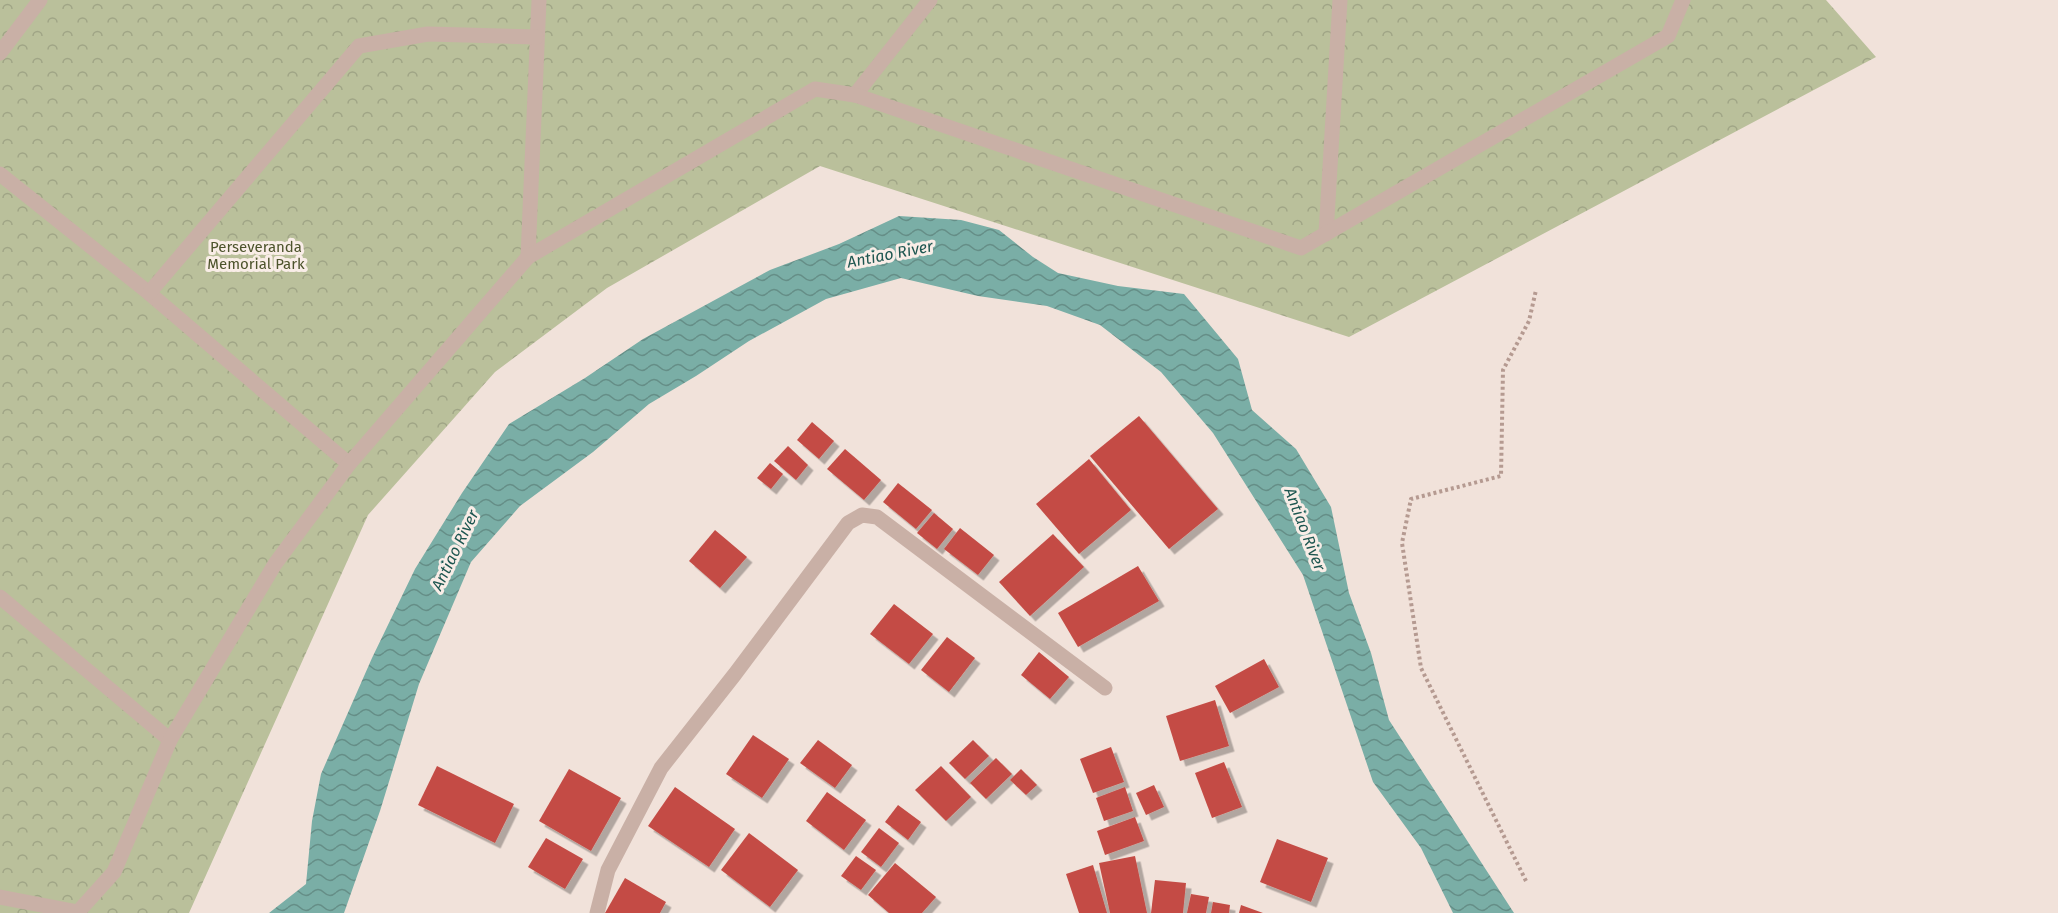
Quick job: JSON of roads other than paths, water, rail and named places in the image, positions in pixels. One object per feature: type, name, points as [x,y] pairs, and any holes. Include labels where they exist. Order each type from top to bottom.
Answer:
[{"type":"street","points":[[0,53],[40,0]]},
{"type":"street","points":[[528,257],[539,0]]},
{"type":"street","points":[[855,95],[930,0]]},
{"type":"street","points":[[1326,234],[1340,0]]},
{"type":"street","points":[[0,897],[78,912],[114,873],[170,740],[275,564],[349,464],[528,257],[815,89],[855,95],[1301,248],[1668,36],[1683,0]]},
{"type":"street","points":[[148,293],[359,46],[428,34],[536,37]]},
{"type":"street","points":[[0,174],[148,293],[349,464]]},
{"type":"street","points":[[597,913],[608,870],[661,768],[848,523],[862,515],[877,517],[1105,688]]},
{"type":"street","points":[[0,597],[170,740]]},
{"type":"water","name":"Antiao River","points":[[899,216],[961,220],[999,230],[1058,273],[1118,286],[1184,294],[1238,359],[1252,410],[1296,449],[1331,507],[1349,593],[1371,653],[1389,720],[1514,913],[1453,913],[1421,848],[1373,782],[1303,575],[1213,433],[1161,372],[1100,325],[1047,306],[978,296],[901,278],[826,299],[749,341],[649,404],[593,452],[520,506],[471,562],[419,684],[380,811],[344,913],[269,913],[306,884],[312,821],[321,774],[372,658],[415,569],[462,493],[509,424],[585,378],[643,339],[770,270],[839,244]]},
{"type":"park label","name":"Perseveranda Memorial Park","points":[[256,256]]}]
